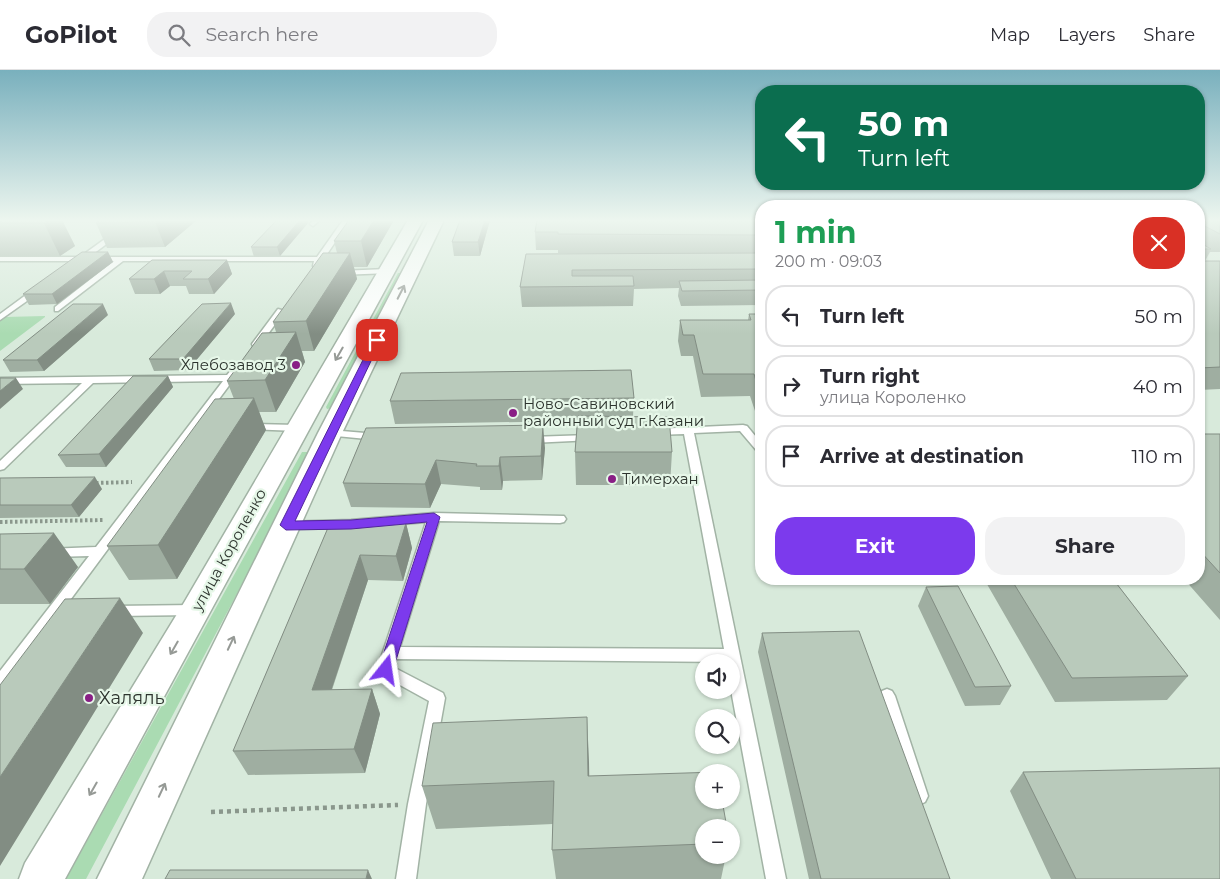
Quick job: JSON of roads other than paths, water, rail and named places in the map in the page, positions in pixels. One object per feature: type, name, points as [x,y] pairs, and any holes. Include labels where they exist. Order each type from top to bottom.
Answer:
[{"type":"street","name":"улица Короленко","points":[[120,879],[330,433],[401,258]]},
{"type":"street","name":"улица Короленко","points":[[41,879],[196,610],[296,428],[397,267],[405,258]]},
{"type":"street","points":[[296,428],[330,433]]},
{"type":"lane","points":[[0,258],[320,260]]},
{"type":"lane","points":[[67,269],[82,259]]},
{"type":"lane","points":[[58,308],[121,259]]},
{"type":"lane","points":[[310,274],[320,260]]},
{"type":"lane","points":[[329,273],[397,267]]},
{"type":"lane","points":[[0,318],[45,285]]},
{"type":"lane","points":[[253,348],[287,303]]},
{"type":"lane","points":[[0,683],[150,482],[199,425],[242,363]]},
{"type":"lane","points":[[0,381],[90,380],[148,375],[230,378]]},
{"type":"lane","points":[[0,467],[90,380]]},
{"type":"lane","points":[[241,426],[296,428]]},
{"type":"lane","points":[[648,433],[743,428],[755,442]]},
{"type":"lane","points":[[688,430],[732,654]]},
{"type":"lane","points":[[330,433],[391,437]]},
{"type":"lane","points":[[520,440],[599,438]]},
{"type":"lane","points":[[286,525],[351,524],[434,517],[560,519]]},
{"type":"lane","points":[[406,879],[417,804],[437,698],[386,670],[434,517]]},
{"type":"lane","points":[[40,552],[100,551]]},
{"type":"lane","points":[[101,611],[196,610]]},
{"type":"lane","points":[[53,612],[82,611]]},
{"type":"lane","points":[[390,653],[695,655]]},
{"type":"lane","points":[[740,696],[776,879]]},
{"type":"lane","points":[[887,696],[925,815]]},
{"type":"place","name":"Хлебозавод 3","points":[[296,365]]},
{"type":"place","name":"Ново-Савиновский районный суд г.Казани","points":[[513,413]]},
{"type":"place","name":"Тимерхан","points":[[612,479]]},
{"type":"place","name":"Халяль","points":[[89,698]]}]
